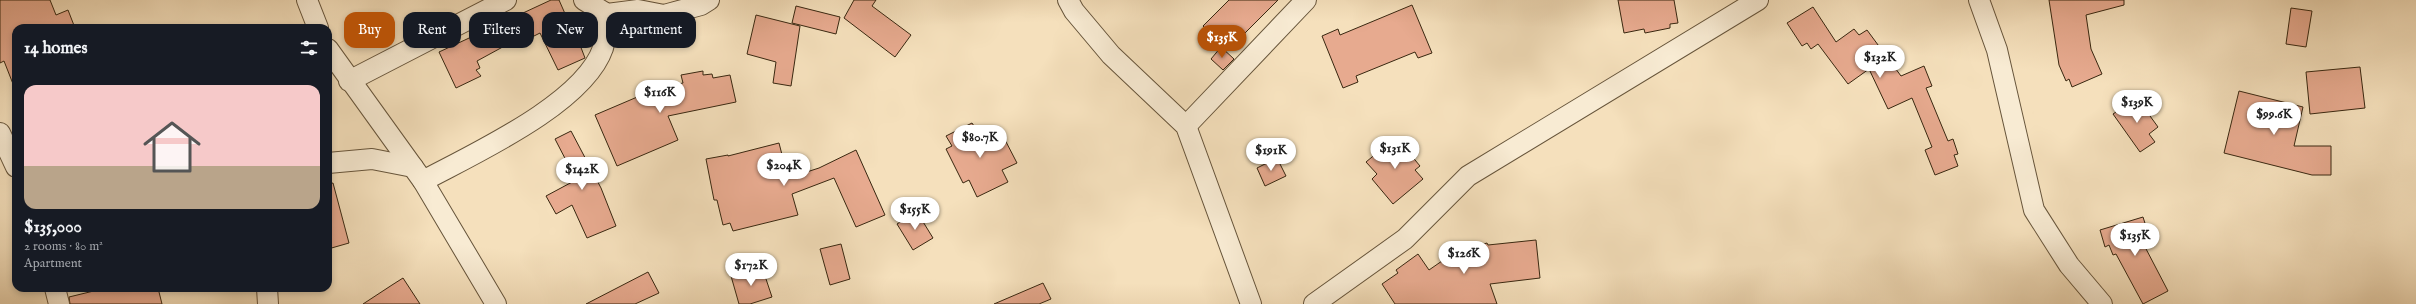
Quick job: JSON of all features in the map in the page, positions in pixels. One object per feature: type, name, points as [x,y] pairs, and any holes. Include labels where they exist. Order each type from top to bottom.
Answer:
[{"type":"street","points":[[307,0],[316,24]]},
{"type":"street","points":[[349,81],[506,0]]},
{"type":"street","points":[[584,0],[606,13]]},
{"type":"street","points":[[675,12],[701,5],[709,0]]},
{"type":"street","points":[[1068,0],[1074,11],[1111,55],[1186,126],[1251,304]]},
{"type":"street","points":[[1186,126],[1306,0]]},
{"type":"street","points":[[1314,304],[1405,239],[1468,176],[1758,0]]},
{"type":"street","points":[[1986,3],[2034,210],[2069,265],[2102,304]]},
{"type":"street","points":[[622,12],[638,10],[648,12]]},
{"type":"street","points":[[332,163],[372,159],[418,174],[519,129],[567,96],[592,66],[603,48],[606,22]]},
{"type":"street","points":[[332,55],[349,81],[418,174],[496,304]]},
{"type":"street","points":[[0,133],[12,158]]},
{"type":"street","points":[[56,292],[59,304]]},
{"type":"street","points":[[267,292],[268,304]]},
{"type":"building","points":[[0,0],[50,0],[56,15],[68,10],[73,24],[12,24],[12,81],[4,61],[0,63]]},
{"type":"building","points":[[551,0],[559,0],[564,12],[542,12],[542,37],[540,33],[534,36],[534,12],[525,12]]},
{"type":"building","points":[[854,0],[876,0],[872,6],[911,35],[895,57],[844,18]]},
{"type":"building","points":[[1229,0],[1278,0],[1228,50],[1203,26]]},
{"type":"building","points":[[1618,0],[1674,0],[1678,23],[1670,24],[1670,28],[1645,33],[1644,29],[1624,33]]},
{"type":"building","points":[[2049,0],[2124,0],[2124,5],[2086,15],[2091,49],[2102,74],[2072,87],[2069,79],[2066,81],[2059,65]]},
{"type":"building","points":[[1412,5],[1432,53],[1418,58],[1415,52],[1356,76],[1358,82],[1343,88],[1322,36],[1338,29],[1340,35]]},
{"type":"building","points":[[796,6],[840,17],[836,34],[792,23]]},
{"type":"building","points":[[1813,7],[1836,42],[1854,29],[1859,35],[1867,30],[1901,76],[1924,66],[1932,86],[1926,88],[1948,141],[1953,139],[1958,154],[1954,155],[1958,166],[1935,175],[1925,150],[1932,147],[1912,98],[1888,109],[1869,69],[1848,84],[1818,44],[1811,49],[1807,43],[1802,46],[1787,23]]},
{"type":"building","points":[[2291,8],[2312,11],[2306,47],[2286,44]]},
{"type":"building","points":[[756,15],[800,26],[791,86],[773,83],[776,62],[747,54]]},
{"type":"building","points":[[469,38],[469,48],[501,48],[477,61],[480,68],[476,70],[481,76],[456,88],[439,52],[448,48],[461,48],[461,42]]},
{"type":"building","points":[[1221,47],[1234,59],[1223,70],[1211,59]]},
{"type":"building","points":[[547,48],[581,48],[585,58],[558,70]]},
{"type":"building","points":[[2360,67],[2365,108],[2310,114],[2306,72]]},
{"type":"building","points":[[703,71],[703,75],[712,74],[713,78],[730,75],[736,102],[668,116],[678,140],[617,166],[595,115],[656,89],[683,83],[681,75]]},
{"type":"building","points":[[2239,91],[2303,107],[2294,146],[2331,146],[2331,175],[2312,175],[2224,153]]},
{"type":"building","points":[[2137,98],[2158,127],[2149,134],[2155,142],[2140,152],[2113,114]]},
{"type":"building","points":[[972,123],[976,129],[980,127],[988,144],[1003,136],[1017,163],[1002,170],[1008,182],[977,197],[969,180],[963,183],[946,149],[952,146],[946,136]]},
{"type":"building","points":[[571,131],[601,188],[616,226],[587,238],[572,205],[556,214],[546,196],[574,181],[569,171],[571,170],[555,139]]},
{"type":"building","points":[[1396,137],[1420,166],[1415,170],[1423,179],[1393,204],[1372,179],[1377,174],[1366,162]]},
{"type":"building","points":[[779,143],[788,178],[819,168],[856,150],[885,215],[856,227],[834,178],[792,194],[798,215],[733,231],[730,223],[723,225],[717,200],[714,200],[706,159],[728,156]]},
{"type":"building","points":[[1277,158],[1286,176],[1265,186],[1257,168]]},
{"type":"building","points":[[332,183],[349,243],[332,248]]},
{"type":"building","points":[[917,212],[933,238],[913,250],[897,224]]},
{"type":"building","points":[[2143,217],[2151,242],[2144,245],[2168,291],[2143,304],[2116,254],[2113,255],[2109,245],[2105,247],[2100,230]]},
{"type":"building","points":[[1536,240],[1540,278],[1490,284],[1497,304],[1395,304],[1382,284],[1398,273],[1396,270],[1418,254],[1429,270],[1452,254],[1487,243],[1488,245]]},
{"type":"building","points":[[841,244],[850,279],[830,285],[820,249]]},
{"type":"building","points":[[762,267],[772,297],[750,304],[739,304],[731,276]]},
{"type":"building","points":[[648,272],[659,293],[635,304],[586,304]]},
{"type":"building","points":[[403,278],[420,304],[363,304],[392,285]]},
{"type":"building","points":[[1043,283],[1051,299],[1039,304],[994,304]]},
{"type":"building","points":[[90,292],[159,292],[162,304],[70,304],[69,297]]}]
